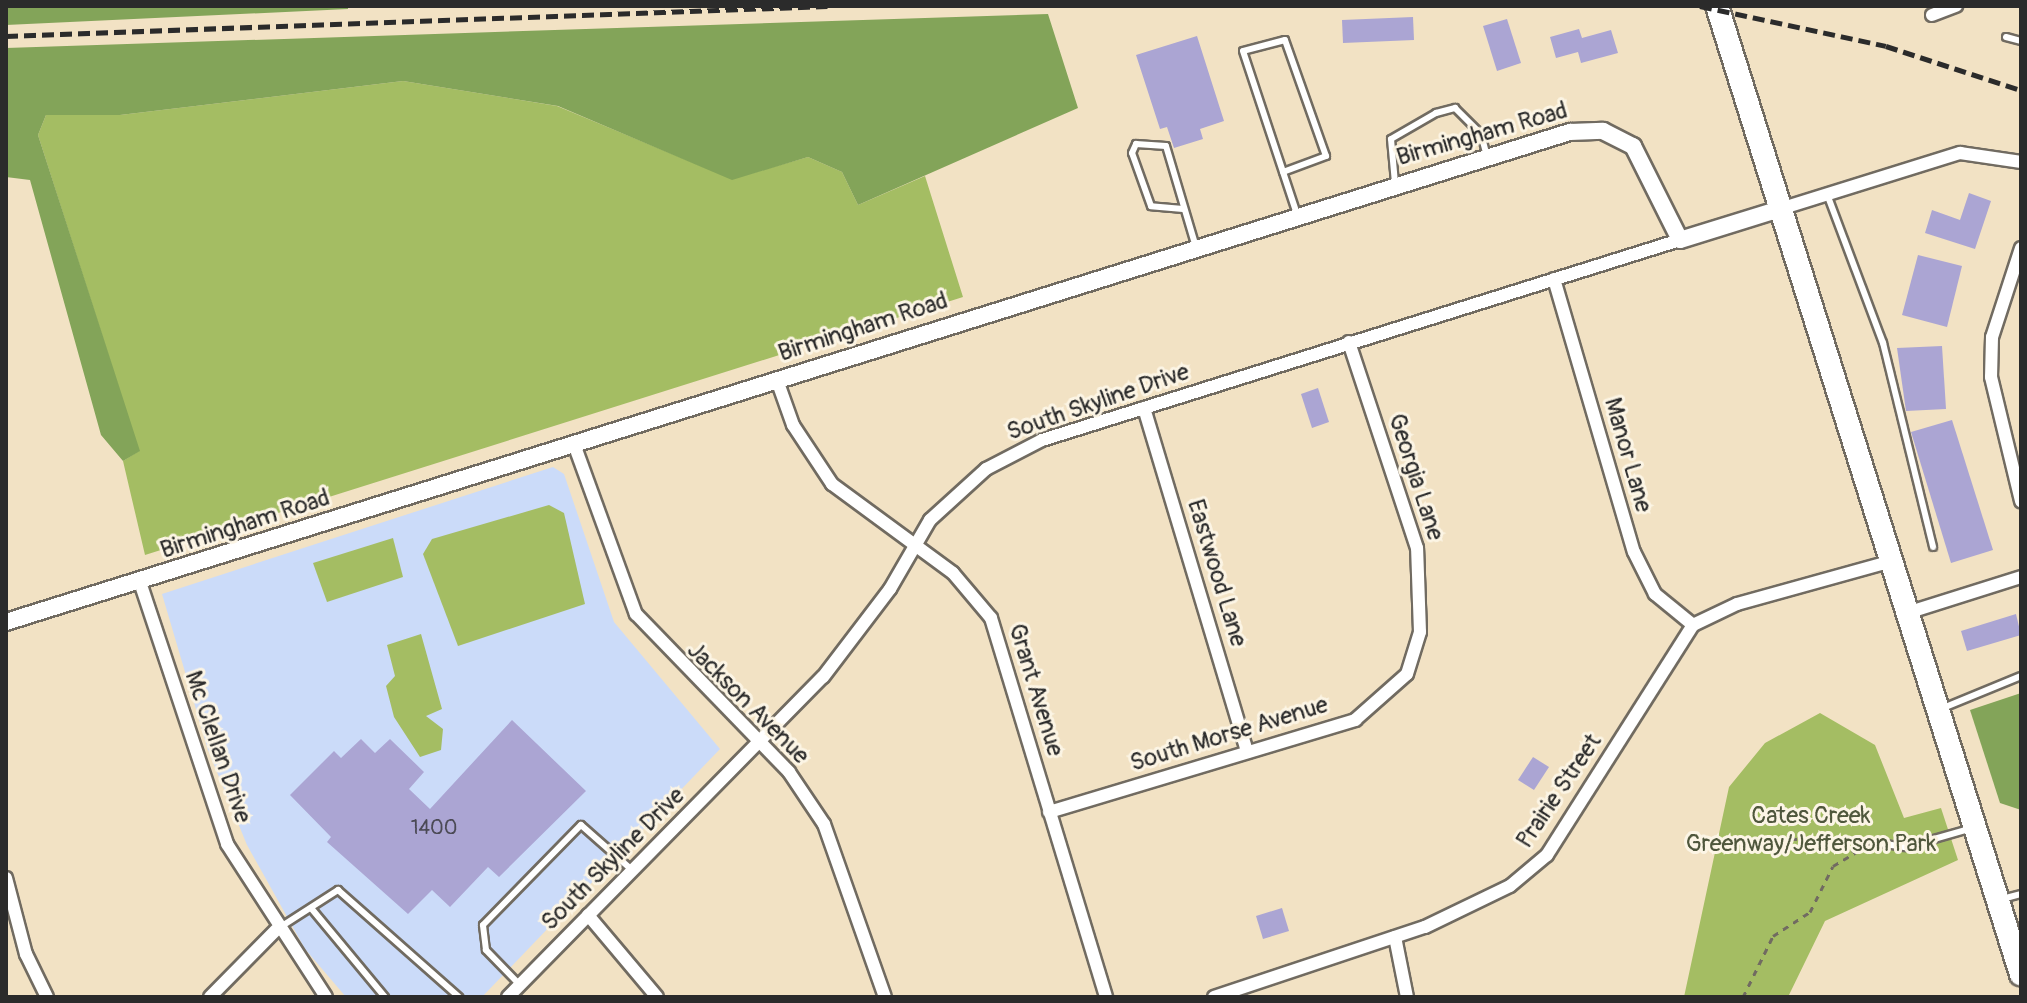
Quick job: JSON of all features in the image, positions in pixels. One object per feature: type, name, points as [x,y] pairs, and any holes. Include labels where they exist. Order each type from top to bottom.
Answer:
[{"type":"highway","points":[[1717,6],[1910,612],[2021,974]]},
{"type":"street","points":[[1932,15],[1956,6]]},
{"type":"street","name":"Birmingham Road","points":[[6,622],[1395,183],[1570,132],[1621,138],[1645,161],[1680,240]]},
{"type":"street","points":[[1680,240],[1960,153],[2021,162]]},
{"type":"street","name":"South Skyline Drive","points":[[508,997],[758,742],[858,635],[947,501],[986,469],[1042,440],[1680,240]]},
{"type":"street","points":[[2021,248],[1992,337],[1991,377],[2021,501]]},
{"type":"street","name":"Manor Lane","points":[[1554,279],[1634,552],[1655,594],[1693,625]]},
{"type":"street","name":"Georgia Lane","points":[[1349,342],[1417,548],[1420,632],[1407,674]]},
{"type":"street","name":"Grant Avenue","points":[[777,380],[798,435],[832,484],[968,586],[991,618],[1106,997]]},
{"type":"street","name":"Eastwood Lane","points":[[1144,408],[1247,752]]},
{"type":"street","name":"Jackson Avenue","points":[[574,444],[636,614],[758,742],[824,824],[885,997]]},
{"type":"street","points":[[1693,625],[1737,604],[1892,561]]},
{"type":"street","points":[[1910,612],[2021,577]]},
{"type":"street","name":"Mc Clellan Drive","points":[[140,582],[210,805],[276,930],[326,997]]},
{"type":"street","name":"Prairie Street","points":[[1214,997],[1395,937],[1485,900],[1547,855],[1693,625]]},
{"type":"street","name":"South Morse Avenue","points":[[1049,812],[1355,720],[1407,674]]},
{"type":"street","points":[[6,878],[26,954],[47,997]]},
{"type":"street","points":[[588,915],[657,997]]},
{"type":"street","points":[[210,997],[276,930]]},
{"type":"street","points":[[1395,937],[1407,997]]},
{"type":"lane","points":[[2006,37],[2021,41]]},
{"type":"lane","points":[[1283,172],[1326,156],[1285,40],[1243,51],[1283,172],[1297,214]]},
{"type":"lane","points":[[1395,183],[1391,139],[1436,113],[1455,108],[1481,134],[1487,156]]},
{"type":"lane","points":[[1183,209],[1151,206],[1132,153],[1136,144],[1166,146],[1196,247]]},
{"type":"lane","points":[[1827,194],[1883,343],[1933,547]]},
{"type":"lane","points":[[1940,710],[2021,676]]},
{"type":"lane","points":[[520,985],[486,950],[483,925],[581,825],[632,870]]},
{"type":"lane","points":[[1873,842],[1906,847],[1976,826]]},
{"type":"lane","points":[[276,930],[338,890],[458,997]]},
{"type":"lane","points":[[1998,900],[2021,894]]},
{"type":"lane","points":[[311,908],[385,997]]},
{"type":"path","points":[[1851,835],[1853,852]]},
{"type":"path","points":[[1791,839],[1851,835],[1873,842]]},
{"type":"path","points":[[1743,997],[1773,936],[1810,912],[1822,880],[1853,852],[1873,842]]},
{"type":"shaded area","points":[[553,467],[564,474],[614,622],[720,749],[482,997],[346,997],[305,949],[247,845],[208,750],[162,594]]},
{"type":"green space","points":[[6,6],[348,6],[348,9],[6,25]]},
{"type":"green space","points":[[1048,14],[1078,108],[858,205],[842,172],[808,157],[732,180],[558,106],[403,81],[120,115],[46,115],[38,135],[140,451],[123,461],[101,435],[30,180],[6,177],[6,48]]},
{"type":"green space","points":[[403,81],[557,106],[732,179],[808,157],[842,172],[858,205],[925,176],[963,297],[145,555],[123,461],[139,451],[38,135],[46,115],[120,115]]},
{"type":"green space","points":[[549,505],[564,513],[585,604],[458,646],[423,554],[432,539]]},
{"type":"green space","points":[[393,538],[403,577],[327,602],[313,563]]},
{"type":"green space","points":[[421,634],[442,709],[426,716],[443,729],[441,750],[420,757],[394,717],[386,686],[395,676],[387,645]]},
{"type":"green space","points":[[2021,693],[2021,810],[2000,803],[1970,710]]},
{"type":"green space","name":"Cates Creek Greenway/Jefferson Park","points":[[1820,713],[1875,745],[1904,818],[1941,808],[1958,860],[1825,921],[1788,997],[1684,997],[1729,787],[1765,743]]},
{"type":"building","points":[[1413,17],[1414,40],[1343,43],[1342,20]]},
{"type":"building","points":[[1507,19],[1521,63],[1497,71],[1483,26]]},
{"type":"building","points":[[1579,29],[1582,38],[1611,30],[1618,53],[1581,63],[1578,52],[1556,58],[1550,37]]},
{"type":"building","points":[[1197,36],[1224,121],[1200,129],[1203,139],[1174,148],[1167,127],[1160,129],[1136,55]]},
{"type":"building","points":[[1969,193],[1991,201],[1975,249],[1925,233],[1932,210],[1960,220]]},
{"type":"building","points":[[1918,255],[1962,266],[1947,327],[1902,315]]},
{"type":"building","points":[[1942,346],[1946,409],[1906,411],[1897,348]]},
{"type":"building","points":[[1318,388],[1329,422],[1312,428],[1301,394]]},
{"type":"building","points":[[1952,420],[1993,550],[1951,563],[1911,432]]},
{"type":"building","points":[[2016,614],[2021,635],[1967,651],[1961,631]]},
{"type":"building","points":[[512,720],[586,791],[499,877],[488,867],[450,907],[432,890],[408,914],[327,842],[331,837],[290,795],[334,751],[341,758],[361,739],[375,753],[390,739],[424,772],[409,789],[430,809]]},
{"type":"building","points":[[1533,757],[1549,767],[1534,790],[1518,780]]},
{"type":"building","points":[[1282,908],[1289,931],[1263,939],[1256,916]]},
{"type":"railway","points":[[6,36],[827,6]]},
{"type":"railway","points":[[1700,6],[1886,46],[2021,90]]}]
